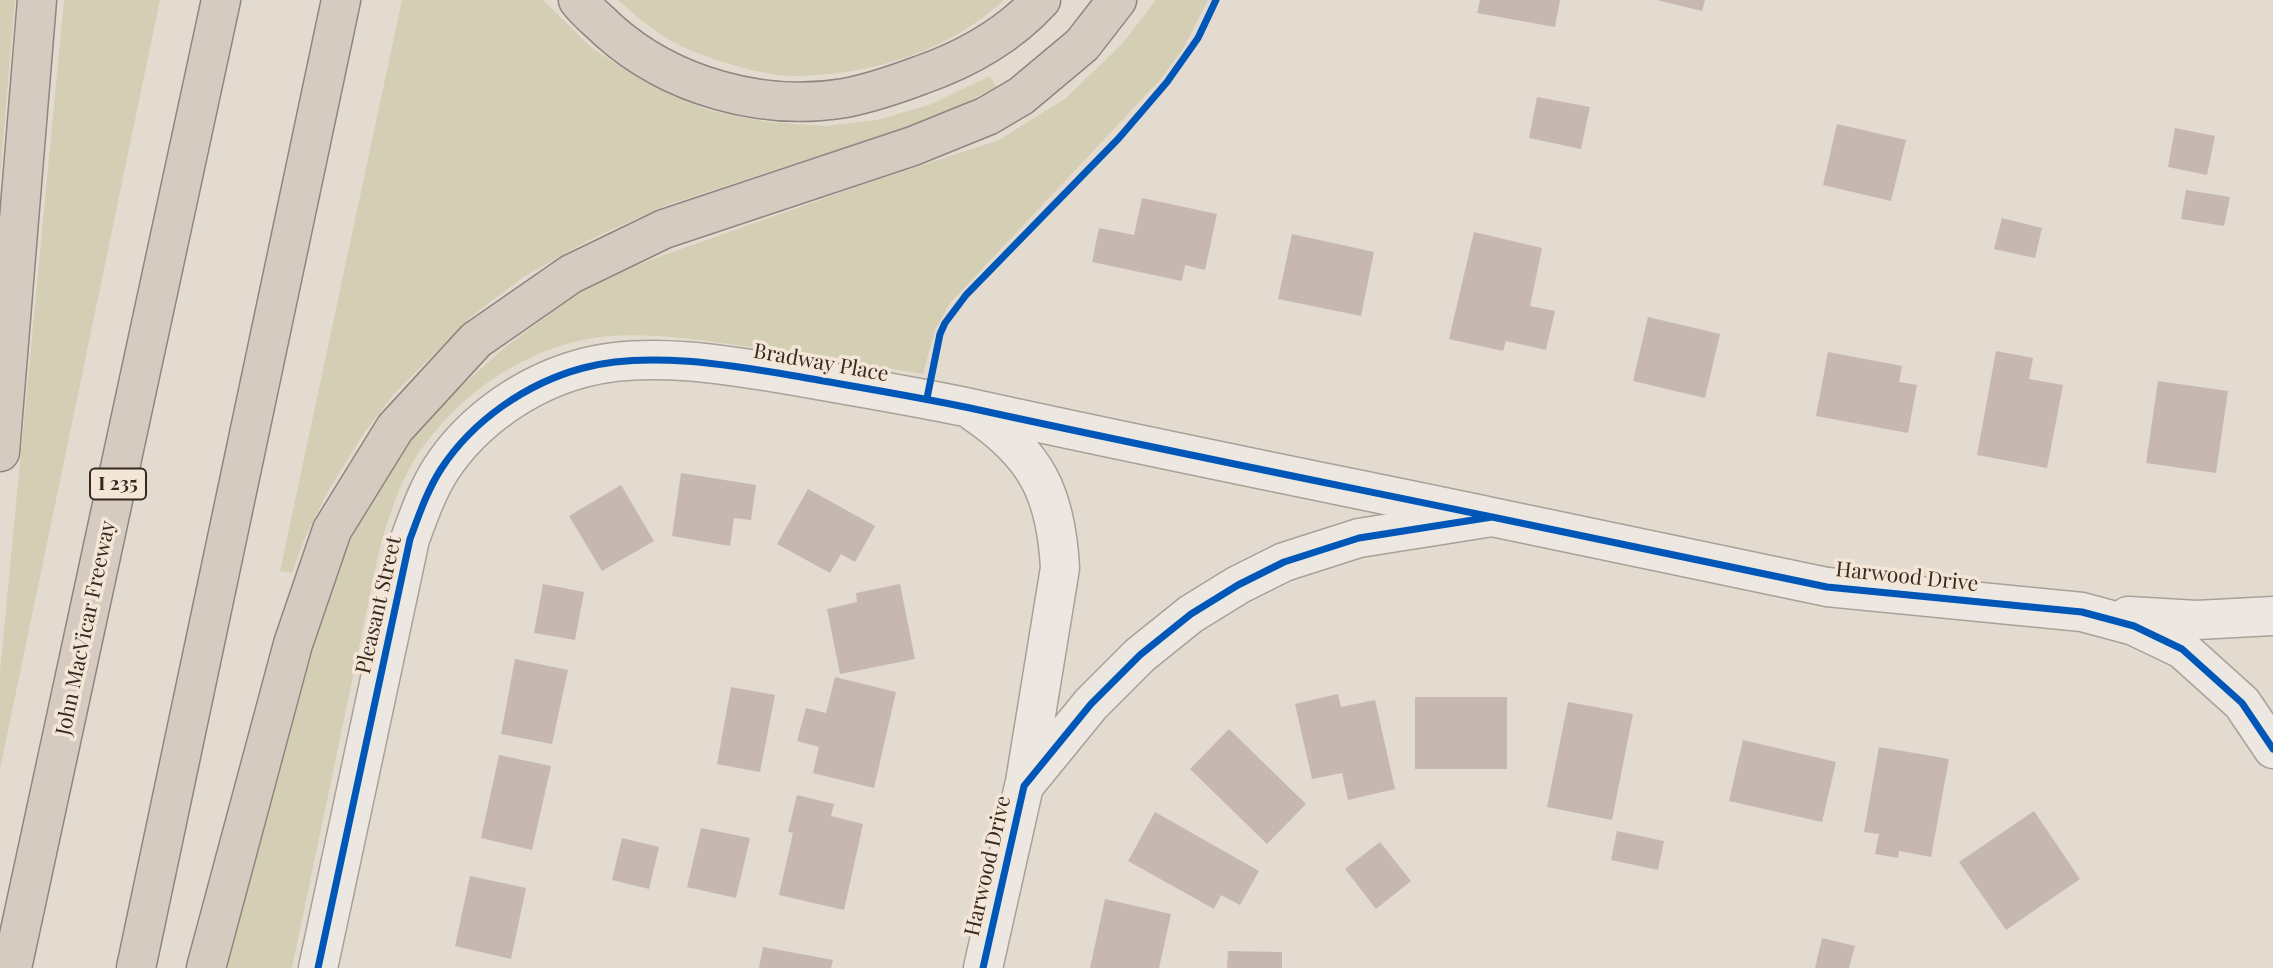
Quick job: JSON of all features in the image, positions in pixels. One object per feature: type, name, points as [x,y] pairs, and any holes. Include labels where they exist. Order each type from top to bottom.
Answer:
[{"type":"highway","points":[[0,452],[37,0]]},
{"type":"highway","name":"John MacVicar Freeway","points":[[12,968],[221,0]]},
{"type":"highway","points":[[136,968],[341,0]]},
{"type":"highway","points":[[578,0],[625,45],[674,75],[728,93],[789,101],[845,98],[897,84],[951,64],[987,45],[1022,21],[1041,0]]},
{"type":"highway","points":[[206,968],[293,643],[332,530],[395,428],[476,340],[571,274],[664,229],[913,146],[987,116],[1021,96],[1082,45],[1117,0]]},
{"type":"street","name":"Pleasant Street","points":[[318,968],[410,539],[424,502],[442,468],[474,428],[515,398],[550,379],[586,367],[626,360],[666,361]]},
{"type":"street","name":"Bradway Place","points":[[666,361],[736,366],[927,398],[969,408]]},
{"type":"street","name":"Harwood Drive","points":[[969,408],[1827,587],[2082,612],[2197,620],[2273,616]]},
{"type":"street","name":"Harwood Drive","points":[[969,408],[1002,430],[1024,453],[1038,474],[1059,534],[1060,568],[1024,786],[983,968]]},
{"type":"street","name":"Harwood Drive","points":[[1024,786],[1091,704],[1140,655],[1191,614],[1238,585],[1284,562],[1359,538],[1492,517]]},
{"type":"street","name":"Harwood Drive","points":[[2082,612],[2133,626],[2182,649],[2242,703],[2273,749]]},
{"type":"shaded area","points":[[0,0],[15,0],[0,178]]},
{"type":"shaded area","points":[[64,0],[160,0],[0,769],[0,672]]},
{"type":"shaded area","points":[[402,0],[543,0],[593,49],[646,83],[707,110],[766,122],[827,126],[877,120],[929,105],[990,76],[996,87],[938,117],[664,206],[589,240],[525,276],[472,316],[393,395],[364,433],[328,491],[304,540],[292,573],[280,571]]},
{"type":"shaded area","points":[[618,0],[1004,0],[959,33],[908,57],[853,71],[784,76],[739,67],[674,43]]},
{"type":"shaded area","points":[[1156,0],[1208,0],[1183,49],[1160,80],[950,303],[935,330],[923,374],[694,339],[644,335],[611,336],[553,348],[526,360],[475,392],[453,412],[409,469],[394,502],[380,547],[292,968],[223,968],[311,642],[337,567],[365,510],[396,460],[434,411],[504,348],[584,289],[647,261],[999,140],[1066,98],[1122,44]]},
{"type":"building","points":[[1480,0],[1560,0],[1555,27],[1477,13]]},
{"type":"building","points":[[1657,0],[1705,0],[1702,11]]},
{"type":"building","points":[[1537,97],[1590,107],[1581,149],[1529,138]]},
{"type":"building","points":[[1837,124],[1906,140],[1891,201],[1823,185]]},
{"type":"building","points":[[2175,128],[2215,136],[2207,175],[2168,167]]},
{"type":"building","points":[[2186,190],[2230,197],[2224,226],[2181,219]]},
{"type":"building","points":[[1142,198],[1217,214],[1205,270],[1185,265],[1182,281],[1092,262],[1099,228],[1134,235]]},
{"type":"building","points":[[2002,218],[2042,228],[2035,258],[1994,249]]},
{"type":"building","points":[[1474,232],[1542,248],[1530,306],[1555,311],[1546,350],[1506,341],[1503,351],[1449,339]]},
{"type":"building","points":[[1292,234],[1374,252],[1361,316],[1278,299]]},
{"type":"building","points":[[1648,317],[1720,334],[1705,398],[1633,381]]},
{"type":"building","points":[[1996,351],[2033,358],[2029,379],[2063,385],[2047,468],[1977,455]]},
{"type":"building","points":[[1828,352],[1902,366],[1899,382],[1917,385],[1908,433],[1816,416]]},
{"type":"building","points":[[2158,381],[2228,391],[2216,473],[2146,463]]},
{"type":"building","points":[[681,473],[756,485],[751,520],[734,518],[730,546],[672,536]]},
{"type":"building","points":[[621,485],[654,541],[602,571],[569,516]]},
{"type":"building","points":[[808,489],[875,526],[855,562],[841,554],[830,573],[777,544]]},
{"type":"building","points":[[543,584],[584,592],[575,640],[534,633]]},
{"type":"building","points":[[900,584],[915,659],[840,674],[827,609],[857,602],[856,593]]},
{"type":"building","points":[[515,659],[568,670],[552,744],[501,734]]},
{"type":"building","points":[[835,677],[896,692],[874,788],[813,773],[819,747],[797,741],[806,708],[826,713]]},
{"type":"building","points":[[731,687],[775,695],[760,772],[717,764]]},
{"type":"building","points":[[1338,694],[1341,707],[1375,700],[1395,789],[1348,800],[1342,773],[1312,779],[1295,704]]},
{"type":"building","points":[[1415,697],[1507,697],[1507,769],[1415,769]]},
{"type":"building","points":[[1568,702],[1633,714],[1612,820],[1547,807]]},
{"type":"building","points":[[1229,729],[1306,804],[1267,844],[1190,769]]},
{"type":"building","points":[[1743,740],[1836,762],[1822,822],[1729,801]]},
{"type":"building","points":[[1879,747],[1949,759],[1931,857],[1899,851],[1898,858],[1875,854],[1879,834],[1864,832]]},
{"type":"building","points":[[499,755],[551,766],[532,850],[481,838]]},
{"type":"building","points":[[797,795],[834,804],[831,816],[863,824],[844,910],[779,895],[793,833],[788,832]]},
{"type":"building","points":[[2034,811],[2080,879],[2006,930],[1959,862]]},
{"type":"building","points":[[1155,812],[1259,871],[1240,905],[1221,895],[1214,909],[1128,861]]},
{"type":"building","points":[[701,828],[750,838],[736,898],[687,887]]},
{"type":"building","points":[[1617,831],[1664,841],[1658,870],[1611,860]]},
{"type":"building","points":[[622,838],[659,847],[649,889],[612,880]]},
{"type":"building","points":[[1380,842],[1411,881],[1376,909],[1345,869]]},
{"type":"building","points":[[470,876],[526,888],[511,959],[455,946]]},
{"type":"building","points":[[1105,899],[1171,914],[1159,968],[1090,968]]},
{"type":"building","points":[[1822,938],[1855,946],[1849,968],[1815,968]]},
{"type":"building","points":[[763,947],[833,960],[831,968],[759,968]]},
{"type":"building","points":[[1228,951],[1282,952],[1282,968],[1227,968]]},
{"type":"cycle path","points":[[927,398],[940,334],[945,323],[966,295],[1119,138],[1167,82],[1198,38],[1216,0]]},
{"type":"cycle path","points":[[318,968],[410,539],[424,503],[441,469],[454,451],[485,419],[522,394],[562,375],[583,368],[635,360],[749,368],[949,404],[1492,517]]},
{"type":"cycle path","points":[[983,968],[1024,786],[1091,704],[1140,655],[1191,614],[1238,585],[1284,562],[1359,538],[1492,517],[1827,587],[2082,612],[2134,626],[2182,649],[2242,703],[2273,749]]}]
